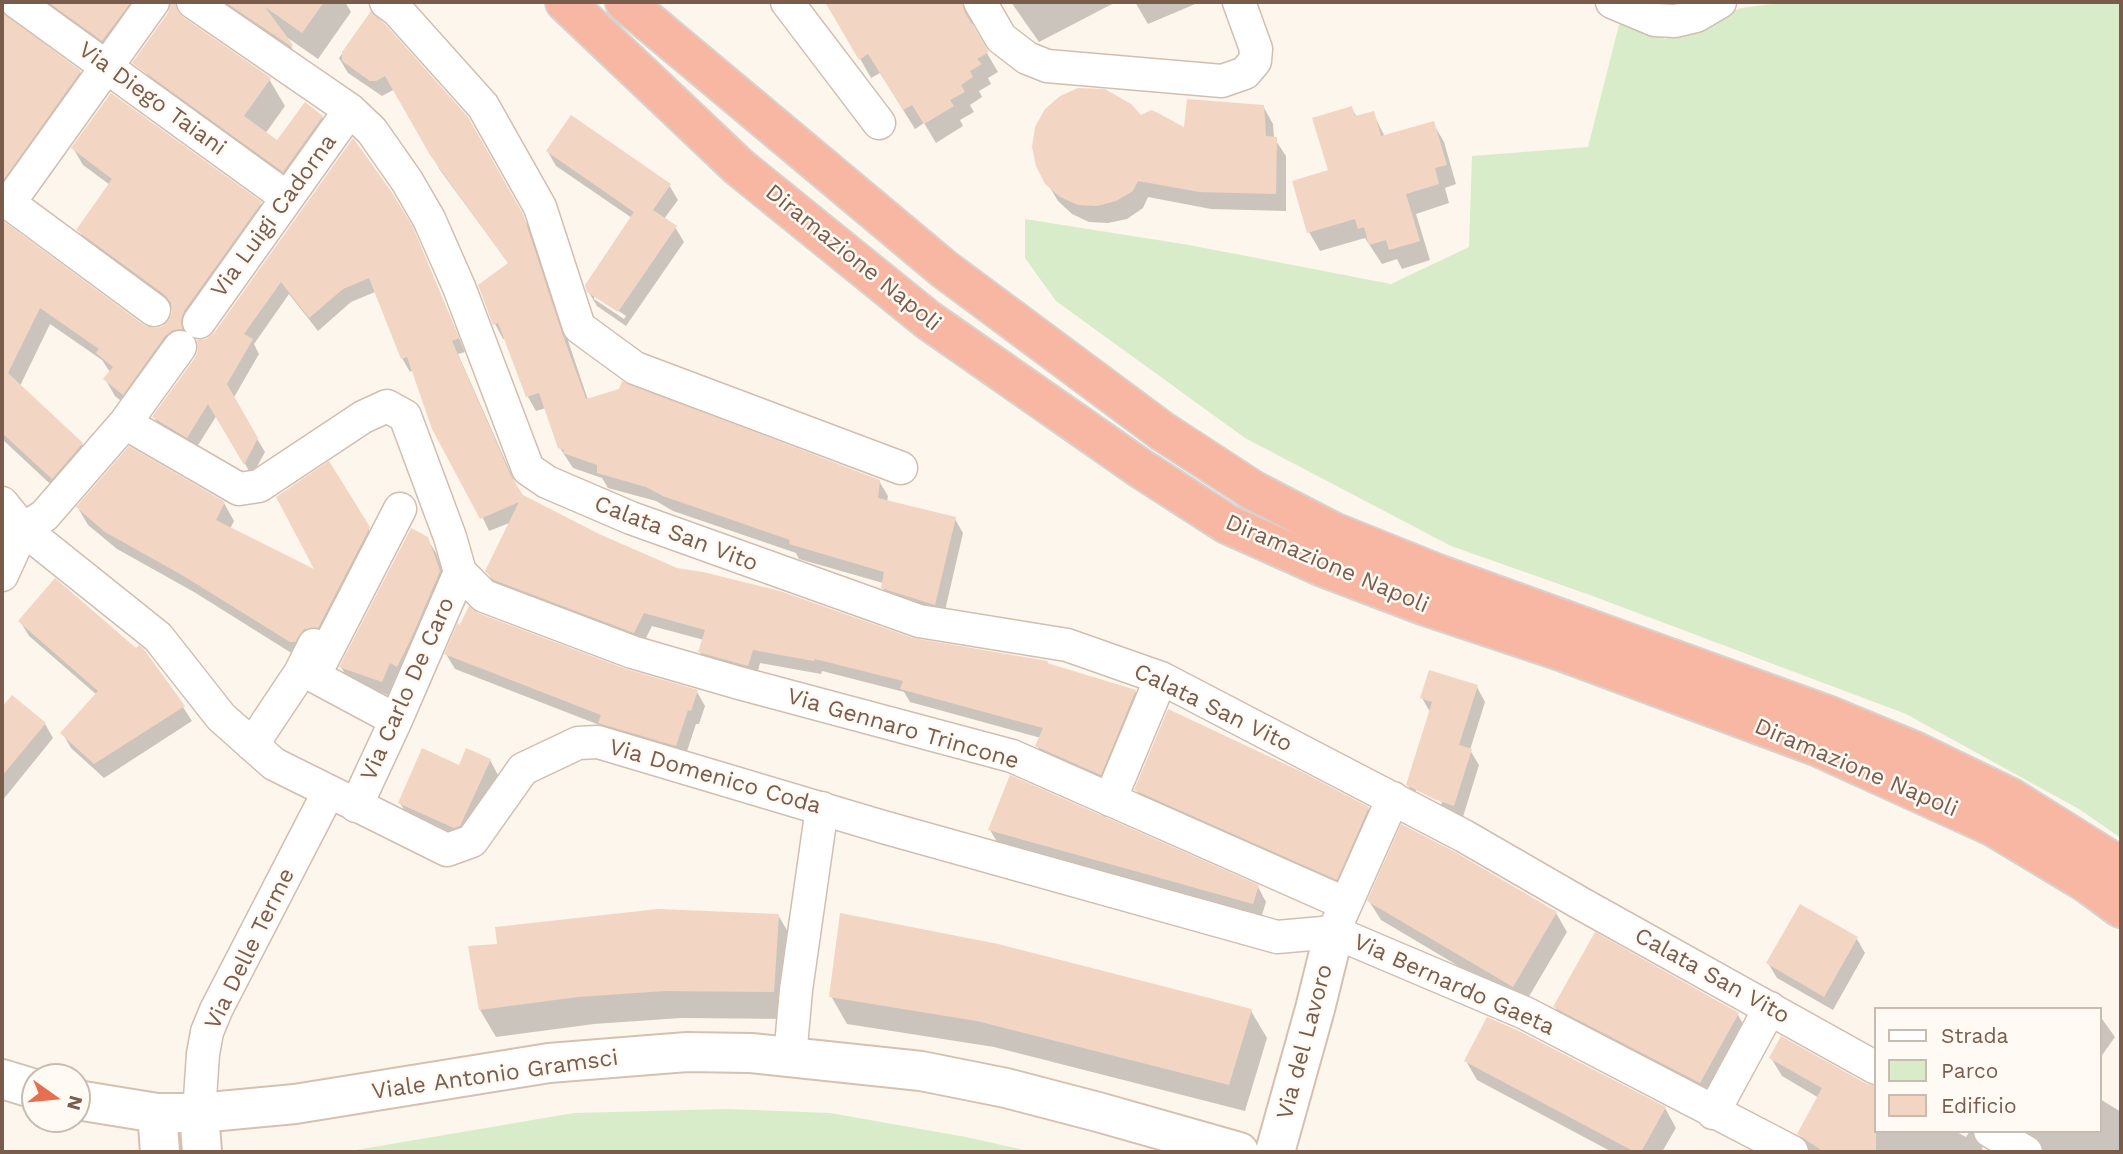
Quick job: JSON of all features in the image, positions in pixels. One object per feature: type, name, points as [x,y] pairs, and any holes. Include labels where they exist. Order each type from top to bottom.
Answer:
[{"type":"highway","name":"Diramazione Napoli","points":[[565,2],[739,167],[928,320],[1140,468],[1227,524],[1323,567],[1411,601],[1561,651],[1816,747],[1994,827],[2087,883],[2121,908]]},
{"type":"highway","name":"Diramazione Napoli","points":[[625,2],[944,269],[1162,431],[1254,491],[1333,532],[1435,573],[1827,715],[1914,751],[2011,798],[2121,867]]},
{"type":"main road","name":"Via del Lavoro","points":[[1275,1152],[1339,918]]},
{"type":"main road","name":"Viale Antonio Gramsci","points":[[91,1102],[157,1112],[200,1114],[295,1104],[549,1063],[687,1052],[751,1053],[921,1071],[1006,1088],[1239,1152]]},
{"type":"main road","points":[[2,1079],[21,1085]]},
{"type":"main road","points":[[157,1112],[160,1152]]},
{"type":"main road","points":[[200,1114],[202,1152]]},
{"type":"street","name":"Via Diego Taiani","points":[[17,2],[286,197]]},
{"type":"street","points":[[153,2],[9,203],[154,310]]},
{"type":"street","name":"Calata San Vito","points":[[193,2],[350,110],[372,131],[407,181],[429,219],[459,287],[528,469],[547,482],[643,522],[919,621],[1067,646],[1161,678],[1393,798],[1874,1067]]},
{"type":"street","points":[[386,2],[397,10],[483,106],[540,207],[579,327],[635,368],[901,468]]},
{"type":"street","points":[[788,2],[879,123]]},
{"type":"street","points":[[979,2],[1001,38],[1027,58],[1047,66],[1222,81],[1245,73],[1255,61],[1256,49],[1239,2]]},
{"type":"street","points":[[1612,2],[1655,20],[1675,21],[1696,16],[1720,2]]},
{"type":"street","name":"Via Luigi Cadorna","points":[[199,322],[350,110]]},
{"type":"street","points":[[2,575],[23,529],[44,516],[125,423],[180,347]]},
{"type":"street","points":[[125,423],[239,488],[259,486],[363,416],[387,406],[405,416],[450,537],[460,572]]},
{"type":"street","name":"Via Domenico Coda","points":[[2,503],[23,529],[158,637],[221,717],[274,764],[447,850],[472,841],[523,769],[578,743],[597,742],[973,853]]},
{"type":"street","points":[[252,745],[300,673],[388,516],[314,676],[397,720]]},
{"type":"street","name":"Via Carlo De Caro","points":[[342,800],[397,720],[460,572]]},
{"type":"street","name":"Via Gennaro Trincone","points":[[460,572],[484,597],[632,652],[1012,756],[1110,800],[1339,918]]},
{"type":"street","points":[[1110,800],[1161,678]]},
{"type":"street","points":[[1339,918],[1393,798]]},
{"type":"street","name":"Via Delle Terme","points":[[200,1114],[203,1054],[207,1032],[216,1010],[342,800]]},
{"type":"street","points":[[790,1057],[796,990],[822,808]]},
{"type":"street","name":"Via Bernardo Gaeta","points":[[973,853],[1277,937],[1339,918],[1414,964],[1525,1013],[1792,1152]]},
{"type":"street","points":[[1713,1113],[1770,1008]]},
{"type":"street","points":[[1993,1133],[2026,1152]]},
{"type":"green space","points":[[1788,2],[2121,2],[2121,838],[2079,809],[1906,714],[1590,595],[1451,546],[1245,438],[1056,301],[1025,258],[1025,219],[1189,245],[1391,284],[1469,247],[1472,156],[1588,147],[1621,17],[1665,39],[1741,8]]},
{"type":"green space","points":[[728,1109],[830,1113],[1033,1152],[344,1152],[574,1113]]},
{"type":"building","points":[[48,2],[131,2],[102,41]]},
{"type":"building","points":[[171,2],[175,2],[183,17],[271,78],[244,116],[277,140],[305,102],[323,116],[283,172],[132,63],[168,13]]},
{"type":"building","points":[[225,2],[324,2],[302,33],[265,7],[292,47]]},
{"type":"building","points":[[825,2],[962,2],[964,11],[989,52],[977,59],[982,64],[970,71],[973,77],[961,85],[965,92],[950,100],[954,106],[924,124],[912,105],[903,110],[868,54],[859,60]]},
{"type":"building","points":[[371,11],[468,117],[523,214],[586,399],[619,389],[622,381],[880,480],[878,498],[956,517],[935,605],[881,588],[884,572],[789,544],[790,540],[663,496],[646,487],[597,473],[597,465],[563,453],[564,450],[558,448],[539,393],[526,397],[498,323],[493,325],[478,285],[508,263],[430,155],[385,76],[370,81],[342,61],[342,52]]},
{"type":"building","points":[[2,12],[81,71],[2,182]]},
{"type":"building","points":[[1078,88],[1105,89],[1131,104],[1141,115],[1151,110],[1184,127],[1187,99],[1264,105],[1266,136],[1277,137],[1276,194],[1200,192],[1138,181],[1133,191],[1116,201],[1097,206],[1078,205],[1060,197],[1045,184],[1036,166],[1032,147],[1035,127],[1045,109],[1060,96]]},
{"type":"building","points":[[111,93],[262,202],[184,311],[182,329],[173,330],[165,336],[123,395],[103,379],[113,367],[96,353],[99,349],[40,308],[8,373],[83,443],[52,479],[2,433],[2,220],[144,325],[161,327],[172,313],[171,303],[165,295],[76,230],[112,179],[71,148]]},
{"type":"building","points":[[1352,106],[1355,116],[1374,111],[1381,136],[1434,121],[1447,165],[1435,168],[1439,184],[1406,194],[1420,241],[1389,250],[1386,240],[1369,245],[1364,227],[1358,229],[1355,219],[1307,233],[1292,181],[1328,170],[1312,118]]},
{"type":"building","points":[[571,115],[671,184],[653,210],[677,226],[618,312],[587,292],[585,285],[634,212],[546,151]]},
{"type":"building","points":[[353,138],[413,227],[459,338],[452,341],[511,476],[523,495],[599,534],[677,568],[780,591],[913,638],[1048,661],[1047,663],[1136,690],[1101,775],[1035,746],[1043,728],[900,689],[903,681],[815,659],[814,661],[753,650],[748,666],[698,652],[705,630],[644,613],[634,633],[494,580],[485,571],[519,502],[480,519],[432,429],[407,357],[401,359],[369,278],[343,289],[309,318],[281,282],[244,334],[253,339],[227,384],[258,438],[244,465],[208,404],[187,438],[152,417],[195,358],[197,340],[206,339],[214,333]]},
{"type":"building","points":[[129,446],[225,502],[216,520],[314,569],[276,497],[329,461],[370,527],[318,628],[304,629],[295,642],[290,642],[182,575],[105,532],[76,507]]},
{"type":"building","points":[[411,528],[428,537],[440,571],[397,667],[390,663],[382,682],[339,667]]},
{"type":"building","points":[[55,578],[136,648],[139,645],[143,648],[185,706],[94,764],[60,733],[98,691],[18,621]]},
{"type":"building","points":[[469,606],[478,613],[626,669],[698,690],[676,746],[598,723],[601,715],[444,654],[458,622],[459,626]]},
{"type":"building","points":[[1429,670],[1478,685],[1459,745],[1472,749],[1454,806],[1406,785],[1432,702],[1420,698]]},
{"type":"building","points":[[12,695],[46,723],[2,776],[2,707]]},
{"type":"building","points":[[1168,709],[1369,807],[1337,880],[1134,790]]},
{"type":"building","points":[[422,748],[459,765],[466,748],[491,759],[460,826],[454,828],[398,803]]},
{"type":"building","points":[[1010,775],[1259,885],[1253,904],[988,830]]},
{"type":"building","points":[[1401,824],[1455,852],[1557,912],[1513,987],[1367,901]]},
{"type":"building","points":[[1800,904],[1858,937],[1824,997],[1766,963]]},
{"type":"building","points":[[658,909],[779,914],[774,992],[664,991],[578,997],[479,1010],[468,946],[497,944],[495,927]]},
{"type":"building","points":[[840,913],[998,944],[1252,1009],[1229,1085],[977,1021],[829,997]]},
{"type":"building","points":[[1595,932],[1739,1013],[1700,1083],[1553,1007]]},
{"type":"building","points":[[1487,1017],[1666,1107],[1641,1152],[1635,1152],[1464,1061]]},
{"type":"building","points":[[1781,1036],[1874,1086],[1876,1152],[1824,1152],[1797,1134],[1822,1088],[1769,1058]]}]
